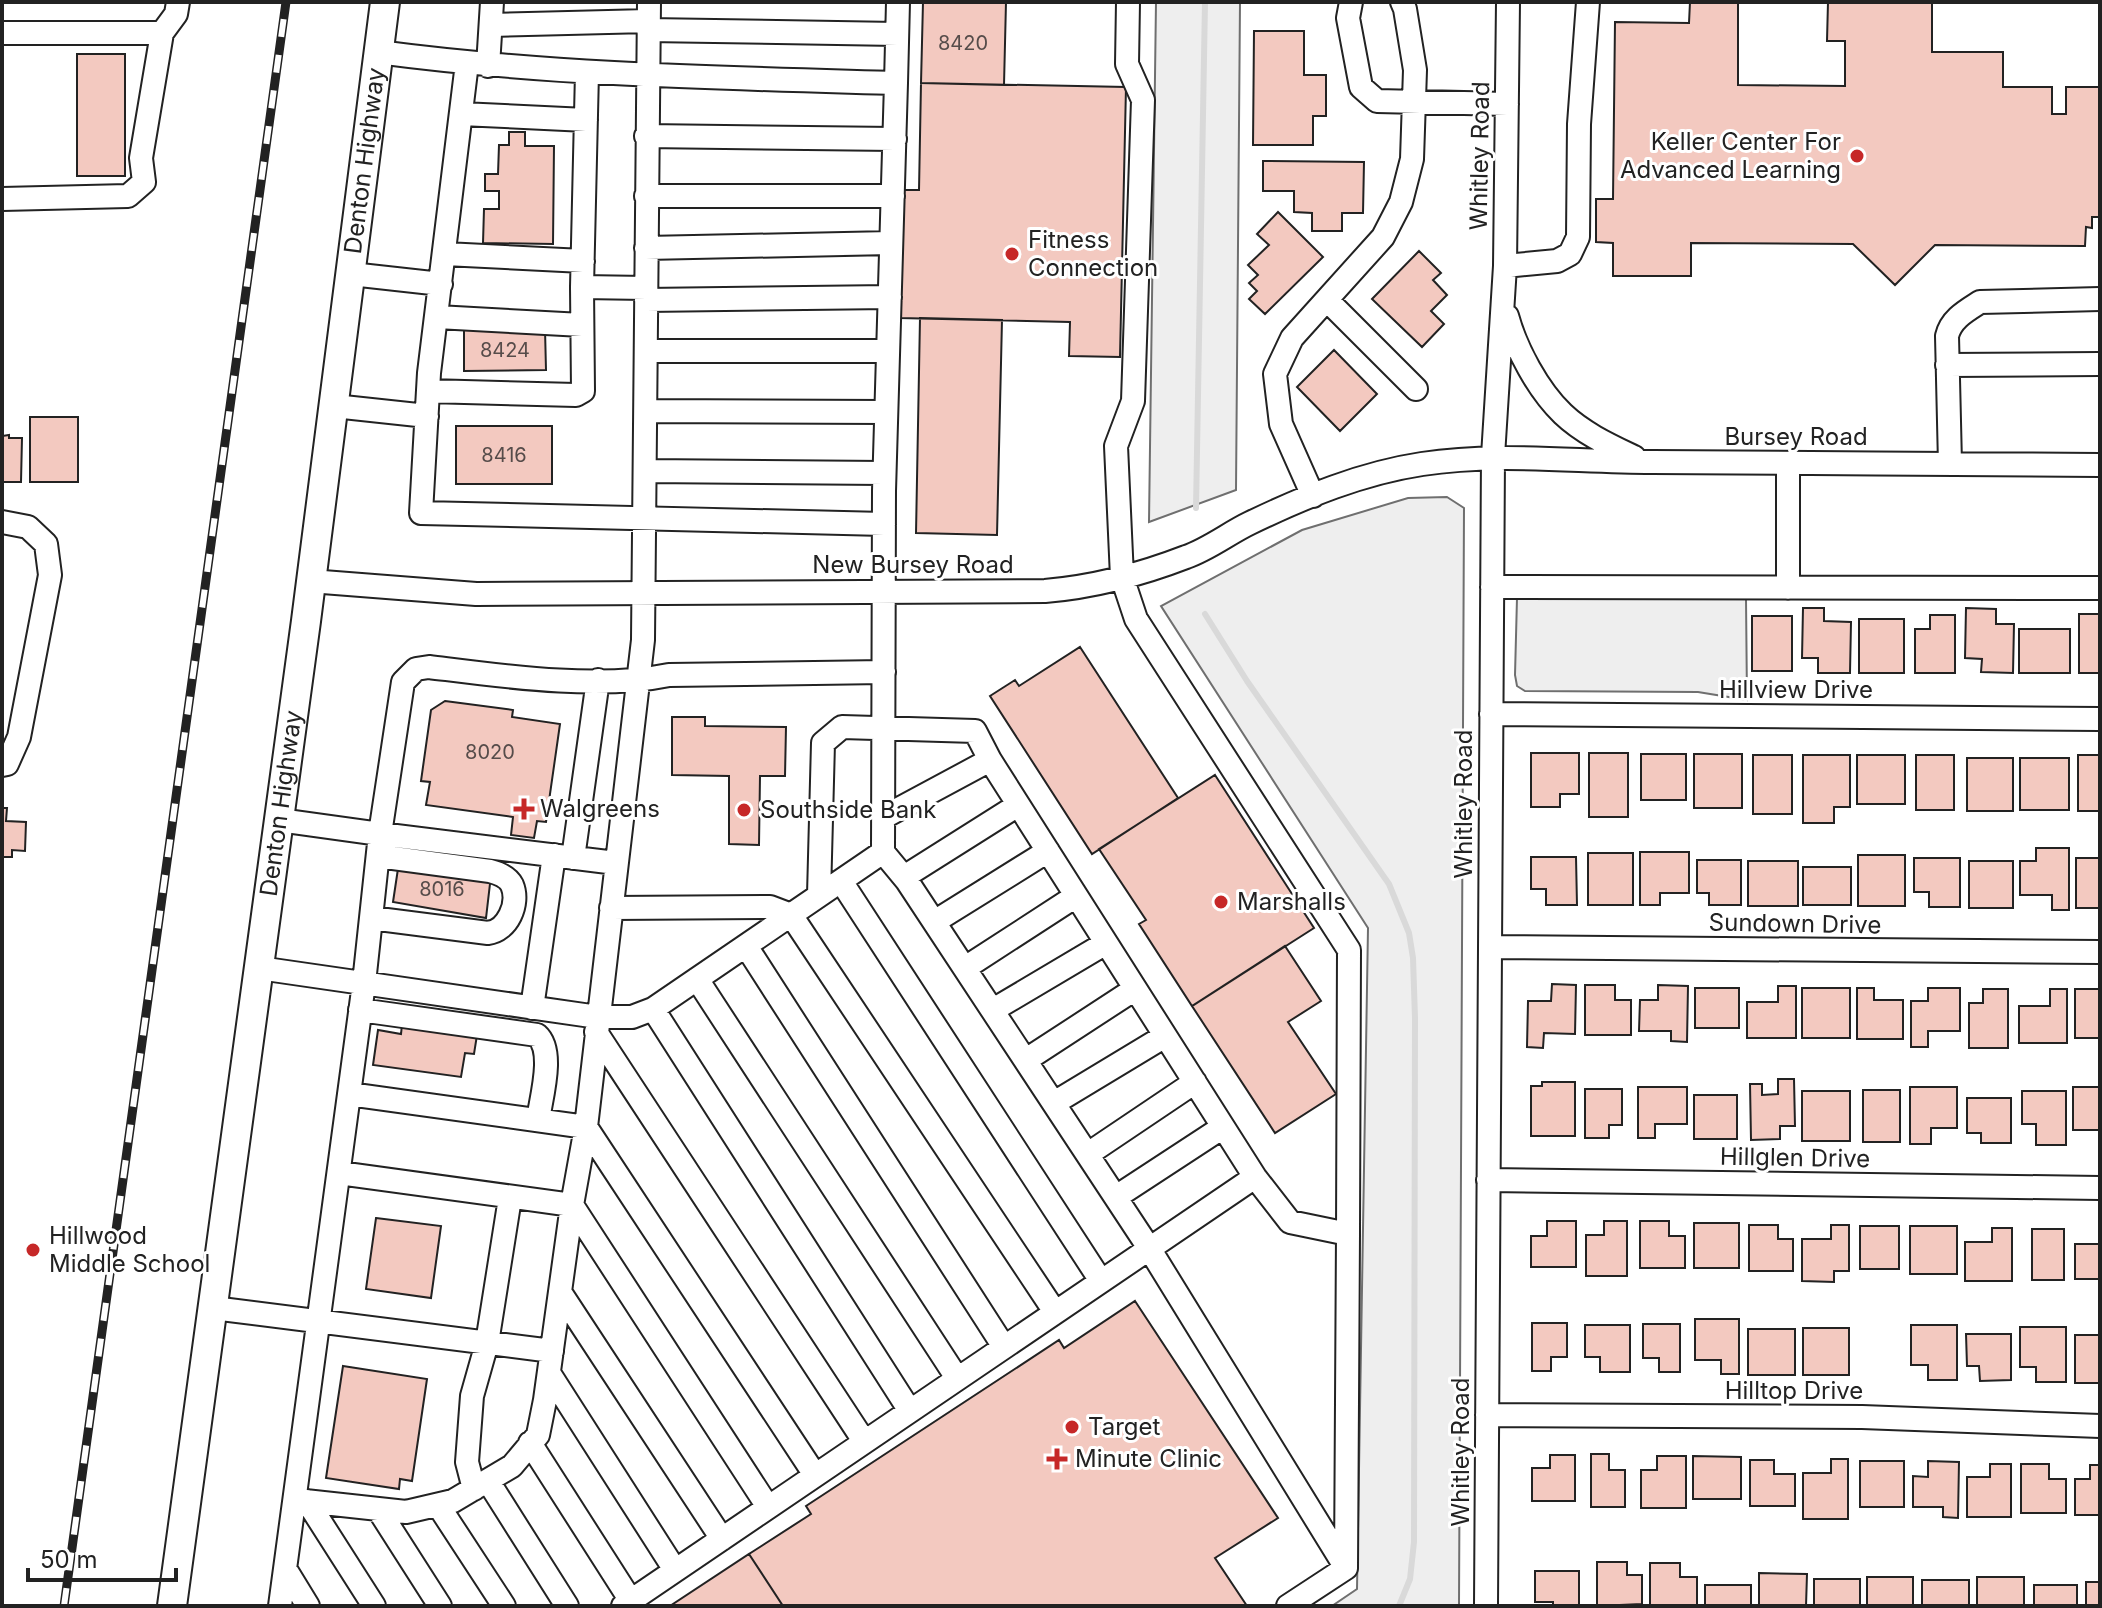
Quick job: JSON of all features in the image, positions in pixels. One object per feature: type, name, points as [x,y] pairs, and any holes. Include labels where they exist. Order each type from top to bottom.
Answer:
[{"type":"main road","name":"Denton Highway","points":[[172,1606],[334,406],[385,2]]},
{"type":"street","points":[[2,199],[128,196],[144,182],[141,158],[162,33],[176,14],[178,2]]},
{"type":"street","points":[[492,2],[491,25],[461,114],[428,391],[421,513],[884,524]]},
{"type":"street","points":[[898,2],[884,473],[883,852],[904,877],[1149,1248],[1346,1568]]},
{"type":"street","points":[[1128,2],[1127,64],[1143,100],[1133,401],[1116,446],[1122,577],[1136,619],[1349,950],[1346,1568]]},
{"type":"street","points":[[1351,2],[1348,18],[1361,87],[1377,101],[1507,104]]},
{"type":"street","points":[[1313,496],[1281,424],[1275,374],[1292,338],[1383,237],[1401,202],[1412,159],[1415,70],[1402,2]]},
{"type":"street","name":"Whitley Road","points":[[1486,1606],[1493,456],[1505,266],[1508,2]]},
{"type":"street","points":[[1505,266],[1557,261],[1570,254],[1578,237],[1579,124],[1588,2]]},
{"type":"street","points":[[491,25],[649,18],[897,34]]},
{"type":"street","points":[[301,1500],[406,1512],[453,1501],[512,1466],[538,1435],[586,1127],[638,682],[645,593],[649,18]]},
{"type":"street","points":[[2,33],[162,33]]},
{"type":"street","points":[[378,52],[477,65],[647,76],[896,83]]},
{"type":"street","points":[[428,391],[576,395],[583,391],[587,72]]},
{"type":"street","points":[[461,114],[586,120]]},
{"type":"street","points":[[646,136],[895,139]]},
{"type":"street","points":[[646,196],[893,196]]},
{"type":"street","points":[[646,248],[891,243]]},
{"type":"street","points":[[445,254],[583,261]]},
{"type":"street","points":[[351,274],[441,284]]},
{"type":"street","points":[[582,287],[646,294],[890,297]]},
{"type":"street","points":[[1950,464],[1949,327],[1963,312],[1980,302],[2100,299]]},
{"type":"street","points":[[1327,300],[1416,389]]},
{"type":"street","points":[[1503,302],[1510,328],[1527,367],[1563,414],[1600,441],[1646,462]]},
{"type":"street","points":[[437,317],[582,325]]},
{"type":"street","points":[[646,351],[888,351]]},
{"type":"street","points":[[1947,365],[2100,364]]},
{"type":"street","points":[[334,406],[427,416]]},
{"type":"street","points":[[646,411],[886,412]]},
{"type":"street","name":"New Bursey Road","points":[[310,581],[476,594],[1067,589],[1122,577],[1189,556],[1248,524],[1345,483],[1420,464],[1493,456]]},
{"type":"street","name":"Bursey Road","points":[[1493,456],[1646,462],[2100,465]]},
{"type":"street","points":[[1788,463],[1788,588]]},
{"type":"street","points":[[646,471],[884,473]]},
{"type":"street","points":[[2,522],[28,527],[46,544],[50,575],[19,737],[7,764],[2,765]]},
{"type":"street","points":[[1492,587],[2100,588]]},
{"type":"street","points":[[280,1606],[301,1500],[319,1321],[364,983],[380,834],[403,682],[409,673],[429,667],[516,677],[638,682],[669,675],[884,672]]},
{"type":"street","points":[[532,1008],[598,680]]},
{"type":"street","name":"Hillview Drive","points":[[1491,714],[2100,719]]},
{"type":"street","points":[[819,895],[823,743],[842,727],[975,731],[1018,805],[1255,1177],[1290,1222],[1348,1234]]},
{"type":"street","points":[[884,817],[990,760]]},
{"type":"street","points":[[904,877],[1018,805]]},
{"type":"street","points":[[279,820],[616,863]]},
{"type":"street","points":[[934,922],[1048,851]]},
{"type":"street","points":[[259,968],[532,1008],[597,1024],[653,1009],[883,852]]},
{"type":"street","points":[[371,918],[498,932],[505,926],[513,896],[513,886],[505,877],[490,871],[378,856]]},
{"type":"street","points":[[841,881],[1101,1281]]},
{"type":"street","points":[[965,968],[1076,896]]},
{"type":"street","points":[[611,908],[770,907],[791,915],[1055,1312]]},
{"type":"street","points":[[993,1010],[1106,943]]},
{"type":"street","points":[[746,946],[1004,1347]]},
{"type":"street","name":"Sundown Drive","points":[[1490,947],[2100,952]]},
{"type":"street","points":[[697,979],[957,1378]]},
{"type":"street","points":[[1026,1060],[1135,989]]},
{"type":"street","points":[[653,1009],[910,1411]]},
{"type":"street","points":[[360,1010],[537,1035],[547,1055],[538,1120]]},
{"type":"street","points":[[597,1024],[864,1441]]},
{"type":"street","points":[[1054,1103],[1165,1036]]},
{"type":"street","points":[[1088,1154],[1195,1082]]},
{"type":"street","points":[[349,1094],[586,1127],[815,1475]]},
{"type":"street","points":[[1116,1197],[1223,1127]]},
{"type":"street","points":[[339,1173],[572,1205]]},
{"type":"street","points":[[530,1443],[627,1603],[1255,1177]]},
{"type":"street","name":"Hillglen Drive","points":[[1488,1180],[2100,1188]]},
{"type":"street","points":[[510,1198],[487,1343],[472,1396],[467,1462],[567,1606]]},
{"type":"street","points":[[572,1205],[768,1507]]},
{"type":"street","points":[[560,1292],[722,1539]]},
{"type":"street","points":[[213,1308],[487,1343],[550,1362],[675,1570]]},
{"type":"street","name":"Hilltop Drive","points":[[1487,1415],[1862,1417],[2100,1426]]},
{"type":"street","points":[[301,1500],[374,1606]]},
{"type":"street","points":[[438,1505],[504,1606]]},
{"type":"street","points":[[378,1509],[440,1606]]},
{"type":"street","points":[[1288,1606],[1346,1568]]},
{"type":"street","points":[[286,1570],[308,1606]]},
{"type":"shaded area","points":[[1156,2],[1240,2],[1236,490],[1149,522]]},
{"type":"shaded area","points":[[1447,497],[1464,508],[1459,1606],[1332,1606],[1357,1589],[1368,928],[1161,606],[1302,530],[1408,498]]},
{"type":"shaded area","points":[[1517,598],[1746,599],[1747,700],[1698,692],[1525,691],[1517,686],[1515,675]]},
{"type":"building","points":[[923,2],[1006,2],[1004,85],[921,83]]},
{"type":"building","name":"Keller Center For Advanced Learning","points":[[1690,2],[1738,2],[1738,85],[1845,86],[1845,41],[1827,41],[1828,2],[1932,2],[1932,52],[2003,52],[2003,87],[2052,87],[2052,114],[2066,114],[2066,87],[2100,87],[2100,217],[2092,217],[2092,228],[2086,227],[2085,246],[1935,245],[1895,285],[1853,244],[1691,243],[1691,276],[1613,276],[1613,243],[1596,242],[1596,199],[1613,199],[1615,22],[1689,23]]},
{"type":"building","points":[[1254,31],[1304,31],[1304,75],[1326,75],[1326,116],[1313,116],[1313,145],[1253,145]]},
{"type":"building","points":[[77,54],[125,54],[125,176],[77,176]]},
{"type":"building","name":"Fitness Connection","points":[[921,83],[1126,87],[1120,357],[1069,356],[1070,322],[900,318],[903,190],[919,190]]},
{"type":"building","points":[[509,132],[525,132],[525,146],[554,146],[553,244],[483,243],[484,209],[499,209],[499,191],[485,191],[485,174],[498,174],[499,145],[509,145]]},
{"type":"building","points":[[1263,161],[1364,162],[1363,213],[1342,213],[1342,231],[1312,231],[1312,213],[1294,212],[1294,191],[1263,191]]},
{"type":"building","points":[[1278,212],[1323,257],[1265,314],[1249,299],[1257,291],[1249,283],[1258,275],[1248,265],[1269,245],[1257,234]]},
{"type":"building","points":[[1419,251],[1441,273],[1433,280],[1447,295],[1431,311],[1444,324],[1422,347],[1372,299]]},
{"type":"building","points":[[920,318],[1002,320],[997,535],[916,533]]},
{"type":"building","points":[[545,329],[546,370],[464,371],[464,330]]},
{"type":"building","points":[[1334,350],[1377,394],[1340,431],[1297,387]]},
{"type":"building","points":[[30,417],[78,417],[78,482],[30,482]]},
{"type":"building","points":[[456,426],[552,426],[552,484],[456,484]]},
{"type":"building","points":[[9,435],[9,438],[22,438],[21,482],[2,482],[2,436]]},
{"type":"building","points":[[1803,608],[1824,608],[1824,621],[1851,622],[1850,673],[1818,673],[1818,658],[1802,658]]},
{"type":"building","points":[[1966,608],[1996,609],[1996,624],[2014,624],[2013,673],[1981,672],[1982,659],[1965,658]]},
{"type":"building","points":[[2079,614],[2100,614],[2100,673],[2079,673]]},
{"type":"building","points":[[1930,615],[1955,615],[1955,673],[1915,673],[1915,629],[1930,629]]},
{"type":"building","points":[[1752,616],[1792,616],[1792,671],[1752,671]]},
{"type":"building","points":[[1859,619],[1904,619],[1904,673],[1859,673]]},
{"type":"building","points":[[2019,629],[2070,629],[2070,673],[2019,673]]},
{"type":"building","points":[[1080,647],[1178,798],[1092,854],[990,696],[1015,680],[1019,686]]},
{"type":"building","name":"Walgreens","points":[[445,701],[513,710],[512,717],[560,724],[546,822],[537,821],[534,838],[511,835],[513,817],[426,805],[430,782],[421,781],[431,710]]},
{"type":"building","name":"Southside Bank","points":[[672,717],[705,717],[705,726],[786,727],[785,776],[760,776],[759,845],[729,844],[729,776],[672,775]]},
{"type":"building","points":[[1531,753],[1579,753],[1579,794],[1560,794],[1560,807],[1531,807]]},
{"type":"building","points":[[1589,753],[1628,753],[1628,817],[1589,817]]},
{"type":"building","points":[[1641,754],[1686,754],[1686,800],[1641,800]]},
{"type":"building","points":[[1694,754],[1742,754],[1742,808],[1694,808]]},
{"type":"building","points":[[1753,755],[1792,755],[1792,814],[1753,814]]},
{"type":"building","points":[[1803,755],[1850,755],[1850,807],[1834,807],[1834,823],[1803,823]]},
{"type":"building","points":[[1857,755],[1905,755],[1905,804],[1857,804]]},
{"type":"building","points":[[1916,755],[1954,755],[1954,810],[1916,810]]},
{"type":"building","points":[[2078,755],[2100,755],[2100,811],[2078,811]]},
{"type":"building","points":[[1967,758],[2013,758],[2013,811],[1967,811]]},
{"type":"building","points":[[2020,758],[2069,758],[2069,810],[2020,810]]},
{"type":"building","points":[[1215,775],[1314,928],[1192,1006],[1139,924],[1146,920],[1099,849]]},
{"type":"building","points":[[2,808],[7,808],[6,821],[26,822],[25,851],[12,850],[12,857],[2,857]]},
{"type":"building","points":[[2036,848],[2069,848],[2069,910],[2052,910],[2052,895],[2020,895],[2020,861],[2036,861]]},
{"type":"building","points":[[1640,852],[1689,852],[1689,893],[1660,893],[1660,905],[1640,905]]},
{"type":"building","points":[[1588,853],[1633,853],[1633,905],[1588,905]]},
{"type":"building","points":[[1858,855],[1905,855],[1905,906],[1858,906]]},
{"type":"building","points":[[1531,857],[1576,857],[1577,905],[1546,905],[1546,889],[1531,889]]},
{"type":"building","points":[[1914,858],[1960,858],[1960,907],[1929,907],[1929,892],[1914,892]]},
{"type":"building","points":[[2076,858],[2100,858],[2100,908],[2076,908]]},
{"type":"building","points":[[1697,860],[1741,860],[1741,905],[1709,905],[1709,893],[1697,893]]},
{"type":"building","points":[[1748,861],[1798,861],[1798,906],[1748,906]]},
{"type":"building","points":[[1969,861],[2013,861],[2013,908],[1969,908]]},
{"type":"building","points":[[399,862],[491,875],[486,918],[393,902]]},
{"type":"building","points":[[1803,867],[1851,867],[1851,905],[1803,905]]},
{"type":"building","points":[[1285,946],[1321,1001],[1288,1022],[1336,1094],[1275,1133],[1192,1006]]},
{"type":"building","points":[[1552,984],[1576,985],[1575,1034],[1544,1033],[1543,1048],[1527,1047],[1528,1001],[1551,1001]]},
{"type":"building","points":[[1585,985],[1615,985],[1615,1000],[1631,1000],[1631,1035],[1585,1035]]},
{"type":"building","points":[[1658,985],[1688,986],[1687,1042],[1671,1041],[1671,1031],[1639,1031],[1640,1000],[1658,1000]]},
{"type":"building","points":[[1778,986],[1796,986],[1796,1038],[1747,1038],[1747,1002],[1778,1002]]},
{"type":"building","points":[[1695,988],[1739,988],[1739,1028],[1695,1028]]},
{"type":"building","points":[[1802,988],[1850,988],[1850,1038],[1802,1038]]},
{"type":"building","points":[[1857,988],[1874,988],[1874,1000],[1903,1000],[1903,1039],[1857,1039]]},
{"type":"building","points":[[1928,988],[1960,988],[1960,1031],[1928,1031],[1928,1047],[1911,1047],[1911,1001],[1928,1001]]},
{"type":"building","points":[[1983,989],[2008,989],[2008,1048],[1969,1048],[1969,1003],[1983,1003]]},
{"type":"building","points":[[2050,989],[2067,989],[2067,1043],[2019,1043],[2019,1006],[2050,1006]]},
{"type":"building","points":[[2075,989],[2100,989],[2100,1038],[2075,1038]]},
{"type":"building","points":[[402,1025],[477,1035],[474,1054],[465,1053],[461,1077],[373,1065],[378,1030],[401,1034]]},
{"type":"building","points":[[1778,1079],[1794,1079],[1795,1126],[1780,1126],[1780,1139],[1751,1140],[1750,1084],[1762,1084],[1762,1095],[1778,1094]]},
{"type":"building","points":[[1542,1082],[1575,1082],[1575,1136],[1531,1136],[1531,1086],[1542,1086]]},
{"type":"building","points":[[1638,1087],[1687,1087],[1687,1124],[1655,1124],[1655,1138],[1638,1138]]},
{"type":"building","points":[[1910,1087],[1957,1087],[1957,1128],[1931,1128],[1931,1144],[1910,1144]]},
{"type":"building","points":[[2073,1087],[2100,1087],[2100,1130],[2073,1130]]},
{"type":"building","points":[[1585,1089],[1622,1089],[1622,1125],[1609,1125],[1609,1138],[1585,1138]]},
{"type":"building","points":[[1863,1090],[1900,1090],[1900,1142],[1863,1142]]},
{"type":"building","points":[[1802,1091],[1850,1091],[1850,1141],[1802,1141]]},
{"type":"building","points":[[2022,1091],[2066,1091],[2066,1145],[2036,1145],[2036,1124],[2022,1124]]},
{"type":"building","points":[[1694,1095],[1737,1095],[1737,1139],[1694,1139]]},
{"type":"building","points":[[1967,1098],[2011,1098],[2011,1143],[1981,1143],[1981,1133],[1967,1133]]},
{"type":"building","points":[[376,1218],[441,1226],[431,1298],[366,1289]]},
{"type":"building","points":[[1547,1221],[1576,1221],[1576,1267],[1531,1267],[1531,1236],[1547,1236]]},
{"type":"building","points":[[1604,1221],[1627,1221],[1627,1276],[1586,1276],[1586,1235],[1604,1235]]},
{"type":"building","points":[[1640,1221],[1669,1221],[1669,1236],[1685,1236],[1685,1268],[1640,1268]]},
{"type":"building","points":[[1694,1223],[1739,1223],[1739,1268],[1694,1268]]},
{"type":"building","points":[[1749,1225],[1778,1225],[1778,1239],[1793,1239],[1793,1271],[1749,1271]]},
{"type":"building","points":[[1831,1225],[1849,1225],[1849,1271],[1834,1271],[1834,1282],[1802,1281],[1802,1239],[1831,1239]]},
{"type":"building","points":[[1860,1226],[1899,1226],[1899,1269],[1860,1269]]},
{"type":"building","points":[[1910,1226],[1957,1226],[1957,1274],[1910,1274]]},
{"type":"building","points":[[1992,1228],[2012,1228],[2012,1281],[1965,1281],[1965,1242],[1992,1242]]},
{"type":"building","points":[[2032,1229],[2064,1229],[2064,1280],[2032,1280]]},
{"type":"building","points":[[2075,1244],[2100,1244],[2100,1279],[2075,1279]]},
{"type":"building","name":"Target","points":[[1135,1301],[1278,1518],[1215,1558],[1247,1606],[783,1606],[749,1554],[811,1514],[806,1506],[1059,1340],[1064,1348]]},
{"type":"building","points":[[1695,1319],[1739,1319],[1739,1374],[1721,1374],[1721,1360],[1695,1360]]},
{"type":"building","points":[[1532,1323],[1567,1323],[1567,1357],[1551,1357],[1551,1371],[1532,1371]]},
{"type":"building","points":[[1643,1324],[1680,1324],[1680,1372],[1659,1372],[1659,1358],[1643,1358]]},
{"type":"building","points":[[1585,1325],[1630,1325],[1630,1372],[1600,1372],[1600,1357],[1585,1357]]},
{"type":"building","points":[[1911,1325],[1957,1325],[1957,1380],[1928,1380],[1928,1365],[1911,1365]]},
{"type":"building","points":[[2020,1327],[2066,1327],[2066,1382],[2036,1382],[2036,1367],[2020,1367]]},
{"type":"building","points":[[1803,1328],[1849,1328],[1849,1375],[1803,1375]]},
{"type":"building","points":[[1748,1329],[1795,1329],[1795,1375],[1748,1375]]},
{"type":"building","points":[[1966,1334],[2011,1334],[2011,1380],[1980,1381],[1979,1366],[1967,1366]]},
{"type":"building","points":[[2075,1335],[2100,1335],[2100,1383],[2075,1383]]},
{"type":"building","points":[[343,1366],[427,1379],[412,1481],[400,1479],[399,1489],[326,1478]]},
{"type":"building","points":[[1591,1454],[1609,1454],[1609,1470],[1625,1470],[1625,1507],[1591,1507]]},
{"type":"building","points":[[1550,1455],[1575,1455],[1575,1501],[1532,1501],[1532,1468],[1550,1468]]},
{"type":"building","points":[[1657,1456],[1686,1456],[1686,1508],[1641,1508],[1641,1470],[1657,1470]]},
{"type":"building","points":[[1693,1456],[1741,1457],[1741,1499],[1693,1499]]},
{"type":"building","points":[[1831,1459],[1848,1459],[1848,1519],[1803,1519],[1803,1473],[1831,1473]]},
{"type":"building","points":[[1750,1460],[1774,1460],[1774,1474],[1795,1474],[1795,1506],[1750,1506]]},
{"type":"building","points":[[1860,1461],[1904,1461],[1904,1507],[1860,1507]]},
{"type":"building","points":[[1928,1461],[1959,1462],[1958,1518],[1943,1517],[1943,1507],[1913,1507],[1913,1476],[1928,1477]]},
{"type":"building","points":[[1990,1464],[2011,1464],[2011,1517],[1967,1517],[1967,1477],[1990,1477]]},
{"type":"building","points":[[2021,1464],[2049,1464],[2049,1479],[2066,1479],[2066,1513],[2021,1513]]},
{"type":"building","points":[[2090,1465],[2100,1465],[2100,1515],[2075,1515],[2075,1479],[2090,1479]]},
{"type":"building","points":[[749,1554],[783,1606],[670,1606]]},
{"type":"building","points":[[1597,1562],[1627,1562],[1627,1575],[1642,1575],[1642,1604],[1597,1606]]},
{"type":"building","points":[[1650,1563],[1680,1563],[1680,1577],[1697,1577],[1697,1606],[1650,1606]]},
{"type":"building","points":[[1535,1571],[1579,1571],[1579,1606],[1535,1602]]},
{"type":"building","points":[[1759,1573],[1807,1574],[1806,1606],[1759,1606]]},
{"type":"building","points":[[1867,1577],[1913,1577],[1913,1606],[1867,1606]]},
{"type":"building","points":[[1977,1577],[2024,1577],[2024,1606],[1977,1606]]},
{"type":"building","points":[[1814,1579],[1860,1579],[1860,1606],[1814,1606]]},
{"type":"building","points":[[1922,1580],[1969,1580],[1969,1606],[1922,1606]]},
{"type":"building","points":[[2086,1582],[2100,1582],[2100,1606],[2086,1606]]},
{"type":"building","points":[[1705,1585],[1751,1585],[1751,1606],[1705,1606]]},
{"type":"building","points":[[2034,1585],[2077,1585],[2077,1606],[2034,1606]]},
{"type":"waterway","points":[[1196,508],[1205,2]]},
{"type":"waterway","points":[[1205,614],[1247,681],[1389,884],[1409,933],[1415,1018],[1414,1542],[1410,1579],[1399,1606]]},
{"type":"railway","points":[[64,1606],[286,2]]},
{"type":"place","name":"Keller Center For Advanced Learning","points":[[1857,156]]},
{"type":"place","name":"Fitness Connection","points":[[1012,254]]},
{"type":"place","name":"Walgreens","points":[[524,809]]},
{"type":"place","name":"Southside Bank","points":[[744,810]]},
{"type":"place","name":"Marshalls","points":[[1221,902]]},
{"type":"place","name":"Hillwood Middle School","points":[[33,1250]]},
{"type":"place","name":"Target","points":[[1072,1427]]},
{"type":"place","name":"Minute Clinic","points":[[1057,1459]]}]
